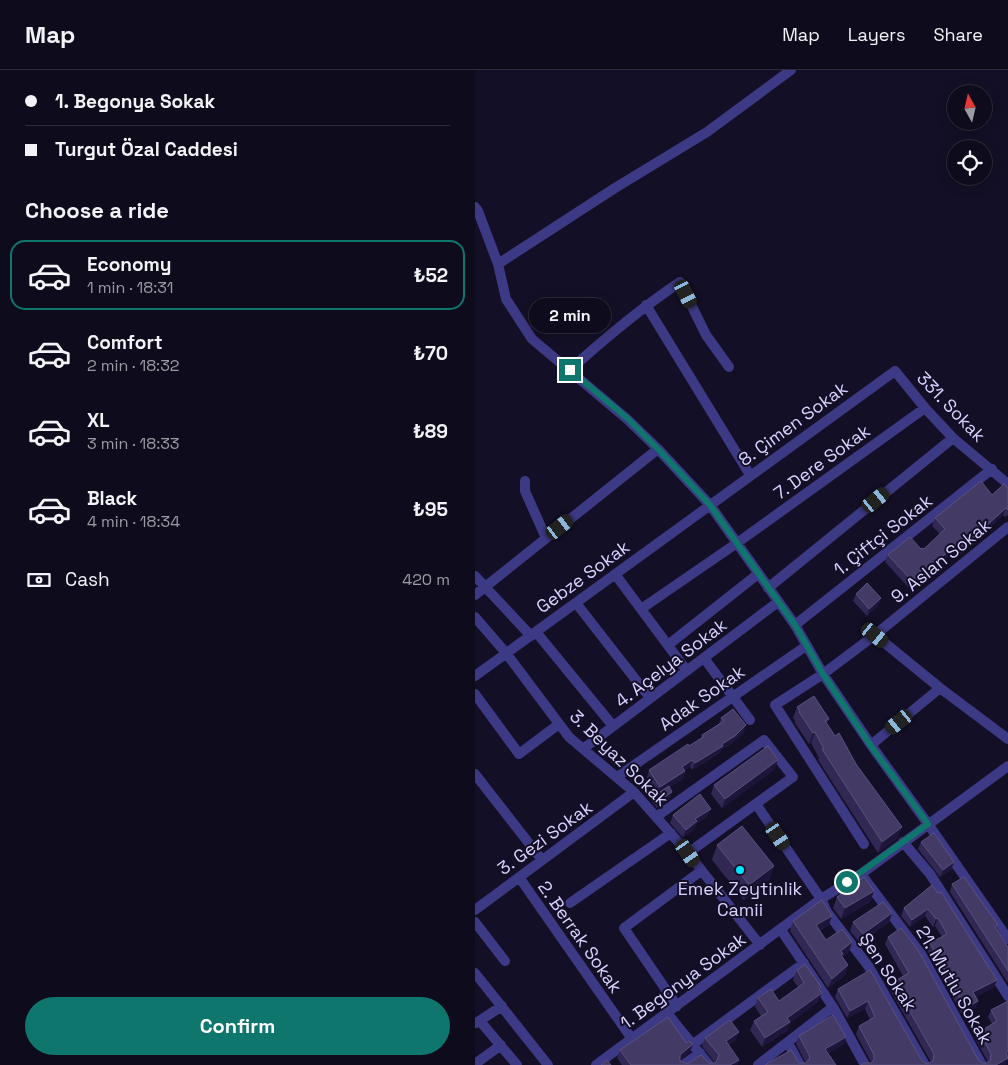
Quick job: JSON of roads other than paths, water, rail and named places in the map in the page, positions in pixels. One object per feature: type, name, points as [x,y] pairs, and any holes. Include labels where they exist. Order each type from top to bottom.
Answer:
[{"type":"street","points":[[498,264],[615,188],[707,132],[791,70]]},
{"type":"street","points":[[475,207],[498,264],[506,299],[518,320],[532,339],[627,418],[710,505],[795,625],[823,674],[871,746],[1008,939]]},
{"type":"street","points":[[570,370],[611,333],[646,305],[680,282],[706,334],[729,368]]},
{"type":"street","points":[[646,305],[750,475]]},
{"type":"street","name":"8. Çimen Sokak","points":[[710,505],[895,372]]},
{"type":"street","name":"331. Sokak","points":[[895,372],[953,438],[1008,484]]},
{"type":"street","name":"7. Dere Sokak","points":[[641,609],[737,543],[925,408]]},
{"type":"street","points":[[769,588],[953,438]]},
{"type":"street","points":[[475,595],[659,450]]},
{"type":"street","name":"1. Çiftçi Sokak","points":[[795,625],[992,469]]},
{"type":"street","points":[[525,481],[525,491],[546,538]]},
{"type":"street","name":"Gebze Sokak","points":[[475,676],[710,505]]},
{"type":"street","name":"9. Aslan Sokak","points":[[864,844],[775,705],[823,674],[875,635],[1008,528]]},
{"type":"street","points":[[615,574],[687,671]]},
{"type":"street","points":[[668,645],[759,574]]},
{"type":"street","points":[[475,576],[533,634],[613,726]]},
{"type":"street","points":[[576,602],[650,698]]},
{"type":"street","name":"4. Açelya Sokak","points":[[583,749],[778,602]]},
{"type":"street","name":"3. Beyaz Sokak","points":[[475,618],[506,653],[569,737],[634,792],[688,853],[760,945]]},
{"type":"street","points":[[875,635],[1008,739]]},
{"type":"street","name":"Adak Sokak","points":[[617,777],[807,646]]},
{"type":"street","points":[[704,658],[750,720]]},
{"type":"street","points":[[871,746],[941,688]]},
{"type":"street","points":[[475,694],[519,754],[559,724]]},
{"type":"street","points":[[656,817],[764,740],[793,778],[688,853]]},
{"type":"street","name":"1. Begonya Sokak","points":[[597,1065],[821,900],[861,874],[1008,766]]},
{"type":"street","points":[[475,774],[542,860]]},
{"type":"street","name":"3. Gezi Sokak","points":[[475,910],[634,792]]},
{"type":"street","name":"Şen Sokak","points":[[756,804],[821,900],[827,912],[869,967],[925,1065]]},
{"type":"street","points":[[570,903],[671,833]]},
{"type":"street","points":[[903,842],[930,874],[1008,996]]},
{"type":"street","points":[[677,1006],[624,928],[701,871]]},
{"type":"street","name":"21. Mutlu Sokak","points":[[861,874],[921,954],[982,1065]]},
{"type":"street","name":"2. Berrak Sokak","points":[[519,877],[632,1039]]},
{"type":"street","points":[[475,922],[505,961]]},
{"type":"street","points":[[781,930],[833,1007],[865,1065]]},
{"type":"street","points":[[692,1045],[804,963]]},
{"type":"street","points":[[475,973],[549,1065]]},
{"type":"street","points":[[502,1006],[477,1022],[501,1045],[517,1065]]},
{"type":"street","points":[[758,1065],[833,1007]]},
{"type":"street","points":[[667,1014],[709,1065]]},
{"type":"street","points":[[788,1043],[800,1065]]},
{"type":"street","points":[[475,1064],[501,1045]]},
{"type":"street","points":[[683,1065],[700,1053]]},
{"type":"place","name":"Emek Zeytinlik Camii","points":[[740,870]]}]
